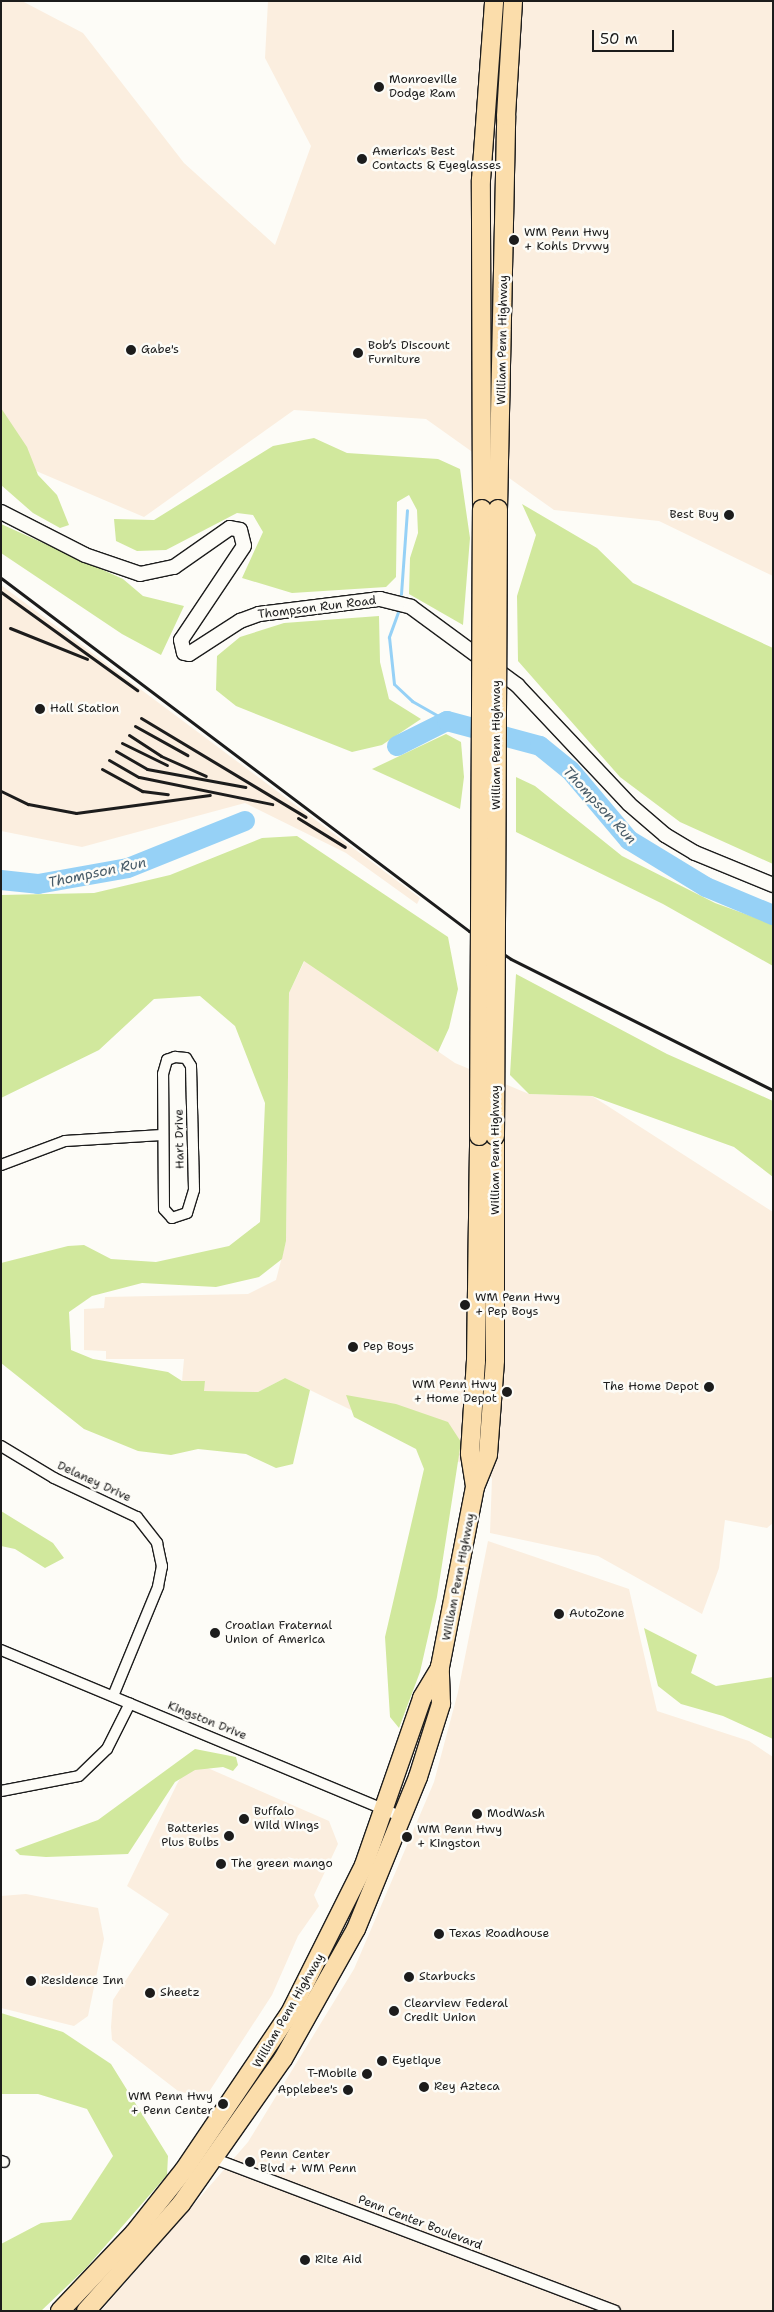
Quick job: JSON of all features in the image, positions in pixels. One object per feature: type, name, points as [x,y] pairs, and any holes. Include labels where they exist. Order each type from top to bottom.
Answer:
[{"type":"highway","name":"William Penn Highway","points":[[86,2311],[147,2245],[215,2159],[328,1984],[404,1817],[441,1704],[440,1667],[475,1487],[470,1453],[487,1136],[490,509],[481,180],[494,1]]},
{"type":"highway","name":"William Penn Highway","points":[[490,509],[506,116],[513,1]]},
{"type":"highway","name":"William Penn Highway","points":[[60,2311],[134,2233],[199,2150],[305,1986],[353,1890],[386,1809],[422,1698],[440,1667]]},
{"type":"street","name":"Thompson Run Road","points":[[1,512],[85,555],[140,574],[174,567],[230,528],[240,530],[244,546],[180,640],[184,653],[189,654],[240,621],[259,614],[380,599],[410,607],[517,685],[628,804],[664,835],[695,853],[773,885]]},
{"type":"street","name":"Hart Drive","points":[[186,1058],[191,1066],[194,1190],[187,1213],[172,1218],[164,1209],[162,1135],[162,1074],[167,1060],[186,1058]]},
{"type":"street","name":"Hart Drive","points":[[1,1165],[65,1141],[162,1135]]},
{"type":"street","name":"Delaney Drive","points":[[1,1446],[54,1478],[132,1514],[146,1525],[157,1543],[162,1566],[158,1587],[113,1696]]},
{"type":"street","name":"Kingston Drive","points":[[1,1650],[404,1817]]},
{"type":"street","points":[[1,1791],[55,1784],[84,1773],[108,1749],[130,1703]]},
{"type":"street","name":"Penn Center Boulevard","points":[[199,2150],[215,2159],[615,2311]]},
{"type":"shaded area","points":[[1,1],[22,1],[83,33],[184,163],[275,245],[311,146],[265,58],[268,1],[773,1],[773,576],[659,521],[554,510],[426,419],[294,410],[144,517],[1,456]]},
{"type":"shaded area","points":[[1,585],[420,898],[417,904],[346,853],[245,803],[82,847],[1,831]]},
{"type":"shaded area","points":[[305,960],[455,1063],[529,1094],[592,1096],[773,1212],[773,1523],[767,1528],[725,1520],[719,1568],[702,1614],[598,1556],[490,1533],[492,1478],[285,1378],[258,1392],[203,1391],[205,1381],[182,1381],[184,1359],[106,1359],[106,1351],[84,1350],[84,1309],[104,1308],[105,1297],[248,1294],[276,1280],[286,1241],[289,993]]},
{"type":"shaded area","points":[[488,1541],[629,1589],[657,1711],[749,1741],[773,1757],[773,2311],[101,2311],[248,2142],[354,1969],[434,1782],[458,1692]]},
{"type":"shaded area","points":[[194,1762],[329,1821],[338,1844],[314,1895],[319,1906],[298,1936],[272,1995],[205,2098],[178,2091],[112,2040],[111,2027],[113,2000],[169,1914],[127,1886],[177,1784],[187,1766]]},
{"type":"shaded area","points":[[26,1894],[98,1908],[104,1939],[88,2016],[74,2026],[1,2008],[1,1896]]},
{"type":"green space","points":[[1,408],[27,447],[38,475],[57,495],[69,525],[60,528],[33,513],[1,485]]},
{"type":"green space","points":[[314,438],[347,453],[438,459],[460,469],[470,538],[463,625],[409,594],[410,558],[418,533],[417,510],[409,495],[397,502],[396,577],[386,587],[292,593],[242,578],[263,532],[253,515],[237,513],[166,550],[137,551],[116,541],[114,519],[154,520],[273,446]]},
{"type":"green space","points":[[522,504],[597,548],[633,583],[773,648],[773,864],[680,822],[620,777],[518,661],[517,596],[536,535]]},
{"type":"green space","points":[[1,524],[123,579],[143,596],[184,606],[161,655],[122,634],[1,553]]},
{"type":"green space","points":[[379,616],[380,662],[389,699],[421,719],[382,745],[352,752],[236,706],[216,690],[217,656],[240,637],[284,623]]},
{"type":"green space","points":[[446,734],[461,742],[464,777],[460,809],[372,769]]},
{"type":"green space","points":[[516,777],[535,786],[622,856],[715,903],[773,924],[773,966],[663,904],[516,832]]},
{"type":"green space","points":[[297,836],[448,937],[458,989],[449,1028],[438,1052],[304,961],[289,993],[286,1241],[282,1259],[259,1277],[216,1287],[142,1283],[92,1296],[69,1312],[71,1350],[93,1359],[168,1372],[182,1381],[205,1381],[204,1391],[258,1392],[285,1378],[310,1390],[293,1464],[276,1468],[246,1454],[198,1449],[171,1455],[138,1451],[84,1429],[1,1363],[1,1263],[68,1246],[84,1245],[111,1259],[156,1262],[229,1246],[260,1222],[265,1103],[235,1026],[200,996],[154,999],[99,1050],[1,1098],[1,895],[94,893],[170,875],[262,838]]},
{"type":"green space","points":[[516,974],[667,1054],[773,1101],[773,1177],[734,1147],[592,1096],[529,1094],[510,1075]]},
{"type":"green space","points":[[346,1395],[396,1404],[448,1422],[461,1442],[437,1597],[420,1672],[399,1728],[390,1717],[385,1637],[424,1469],[416,1449],[354,1417]]},
{"type":"green space","points":[[1,1511],[53,1543],[64,1558],[45,1568],[15,1549],[1,1546]]},
{"type":"green space","points":[[644,1628],[697,1655],[691,1673],[716,1686],[773,1677],[773,1739],[723,1716],[681,1704],[658,1686]]},
{"type":"green space","points":[[195,1749],[236,1757],[238,1765],[233,1771],[223,1767],[195,1770],[175,1782],[128,1854],[46,1857],[20,1855],[15,1850],[98,1820]]},
{"type":"green space","points":[[1,2013],[63,2032],[111,2064],[168,2156],[167,2175],[86,2268],[41,2311],[1,2311],[1,2244],[41,2223],[71,2220],[113,2156],[87,2109],[38,2094],[1,2094]]},
{"type":"waterway","points":[[401,594],[407,510]]},
{"type":"waterway","points":[[398,612],[389,637],[394,684],[412,701],[447,721]]},
{"type":"waterway","name":"Thompson Run","points":[[397,746],[447,721],[540,746],[570,770],[629,840],[706,887],[773,915]]},
{"type":"waterway","name":"Thompson Run","points":[[1,880],[38,884],[128,868],[245,821]]},
{"type":"railway","points":[[1,578],[469,931],[511,959],[773,1090]]},
{"type":"railway","points":[[1,592],[137,690]]},
{"type":"railway","points":[[10,628],[87,659]]},
{"type":"railway","points":[[141,718],[306,817]]},
{"type":"railway","points":[[135,726],[187,755]]},
{"type":"railway","points":[[129,735],[161,756],[206,776]]},
{"type":"railway","points":[[122,743],[167,765]]},
{"type":"railway","points":[[116,751],[147,769],[245,787]]},
{"type":"railway","points":[[109,760],[139,777],[272,804]]},
{"type":"railway","points":[[102,769],[142,791],[168,794]]},
{"type":"railway","points":[[1,791],[28,804],[76,813],[210,795]]},
{"type":"railway","points":[[298,818],[345,847]]},
{"type":"place","name":"Monroeville Dodge Ram","points":[[379,87]]},
{"type":"place","name":"America's Best Contacts & Eyeglasses","points":[[362,159]]},
{"type":"place","name":"WM Penn Hwy + Kohls Drvwy","points":[[514,240]]},
{"type":"place","name":"Gabe's","points":[[131,350]]},
{"type":"place","name":"Bob’s Discount Furniture","points":[[358,353]]},
{"type":"place","name":"Best Buy","points":[[729,515]]},
{"type":"place","name":"Hall Station","points":[[40,709]]},
{"type":"place","name":"WM Penn Hwy + Pep Boys","points":[[465,1305]]},
{"type":"place","name":"Pep Boys","points":[[353,1347]]},
{"type":"place","name":"The Home Depot","points":[[709,1387]]},
{"type":"place","name":"WM Penn Hwy + Home Depot","points":[[507,1392]]},
{"type":"place","name":"AutoZone","points":[[559,1614]]},
{"type":"place","name":"Croatian Fraternal Union of America","points":[[215,1633]]},
{"type":"place","name":"ModWash","points":[[477,1814]]},
{"type":"place","name":"Buffalo Wild Wings","points":[[244,1819]]},
{"type":"place","name":"Batteries Plus Bulbs","points":[[229,1836]]},
{"type":"place","name":"WM Penn Hwy + Kingston","points":[[407,1837]]},
{"type":"place","name":"The green mango","points":[[221,1864]]},
{"type":"place","name":"Texas Roadhouse","points":[[439,1934]]},
{"type":"place","name":"Starbucks","points":[[409,1977]]},
{"type":"place","name":"Residence Inn","points":[[31,1981]]},
{"type":"place","name":"Sheetz","points":[[150,1993]]},
{"type":"place","name":"Clearview Federal Credit Union","points":[[394,2011]]},
{"type":"place","name":"Eyetique","points":[[382,2061]]},
{"type":"place","name":"T-Mobile","points":[[367,2074]]},
{"type":"place","name":"Rey Azteca","points":[[424,2087]]},
{"type":"place","name":"Applebee's","points":[[348,2090]]},
{"type":"place","name":"WM Penn Hwy + Penn Center","points":[[223,2104]]},
{"type":"place","name":"Penn Center Blvd + WM Penn","points":[[250,2162]]},
{"type":"place","name":"Rite Aid","points":[[305,2260]]}]
